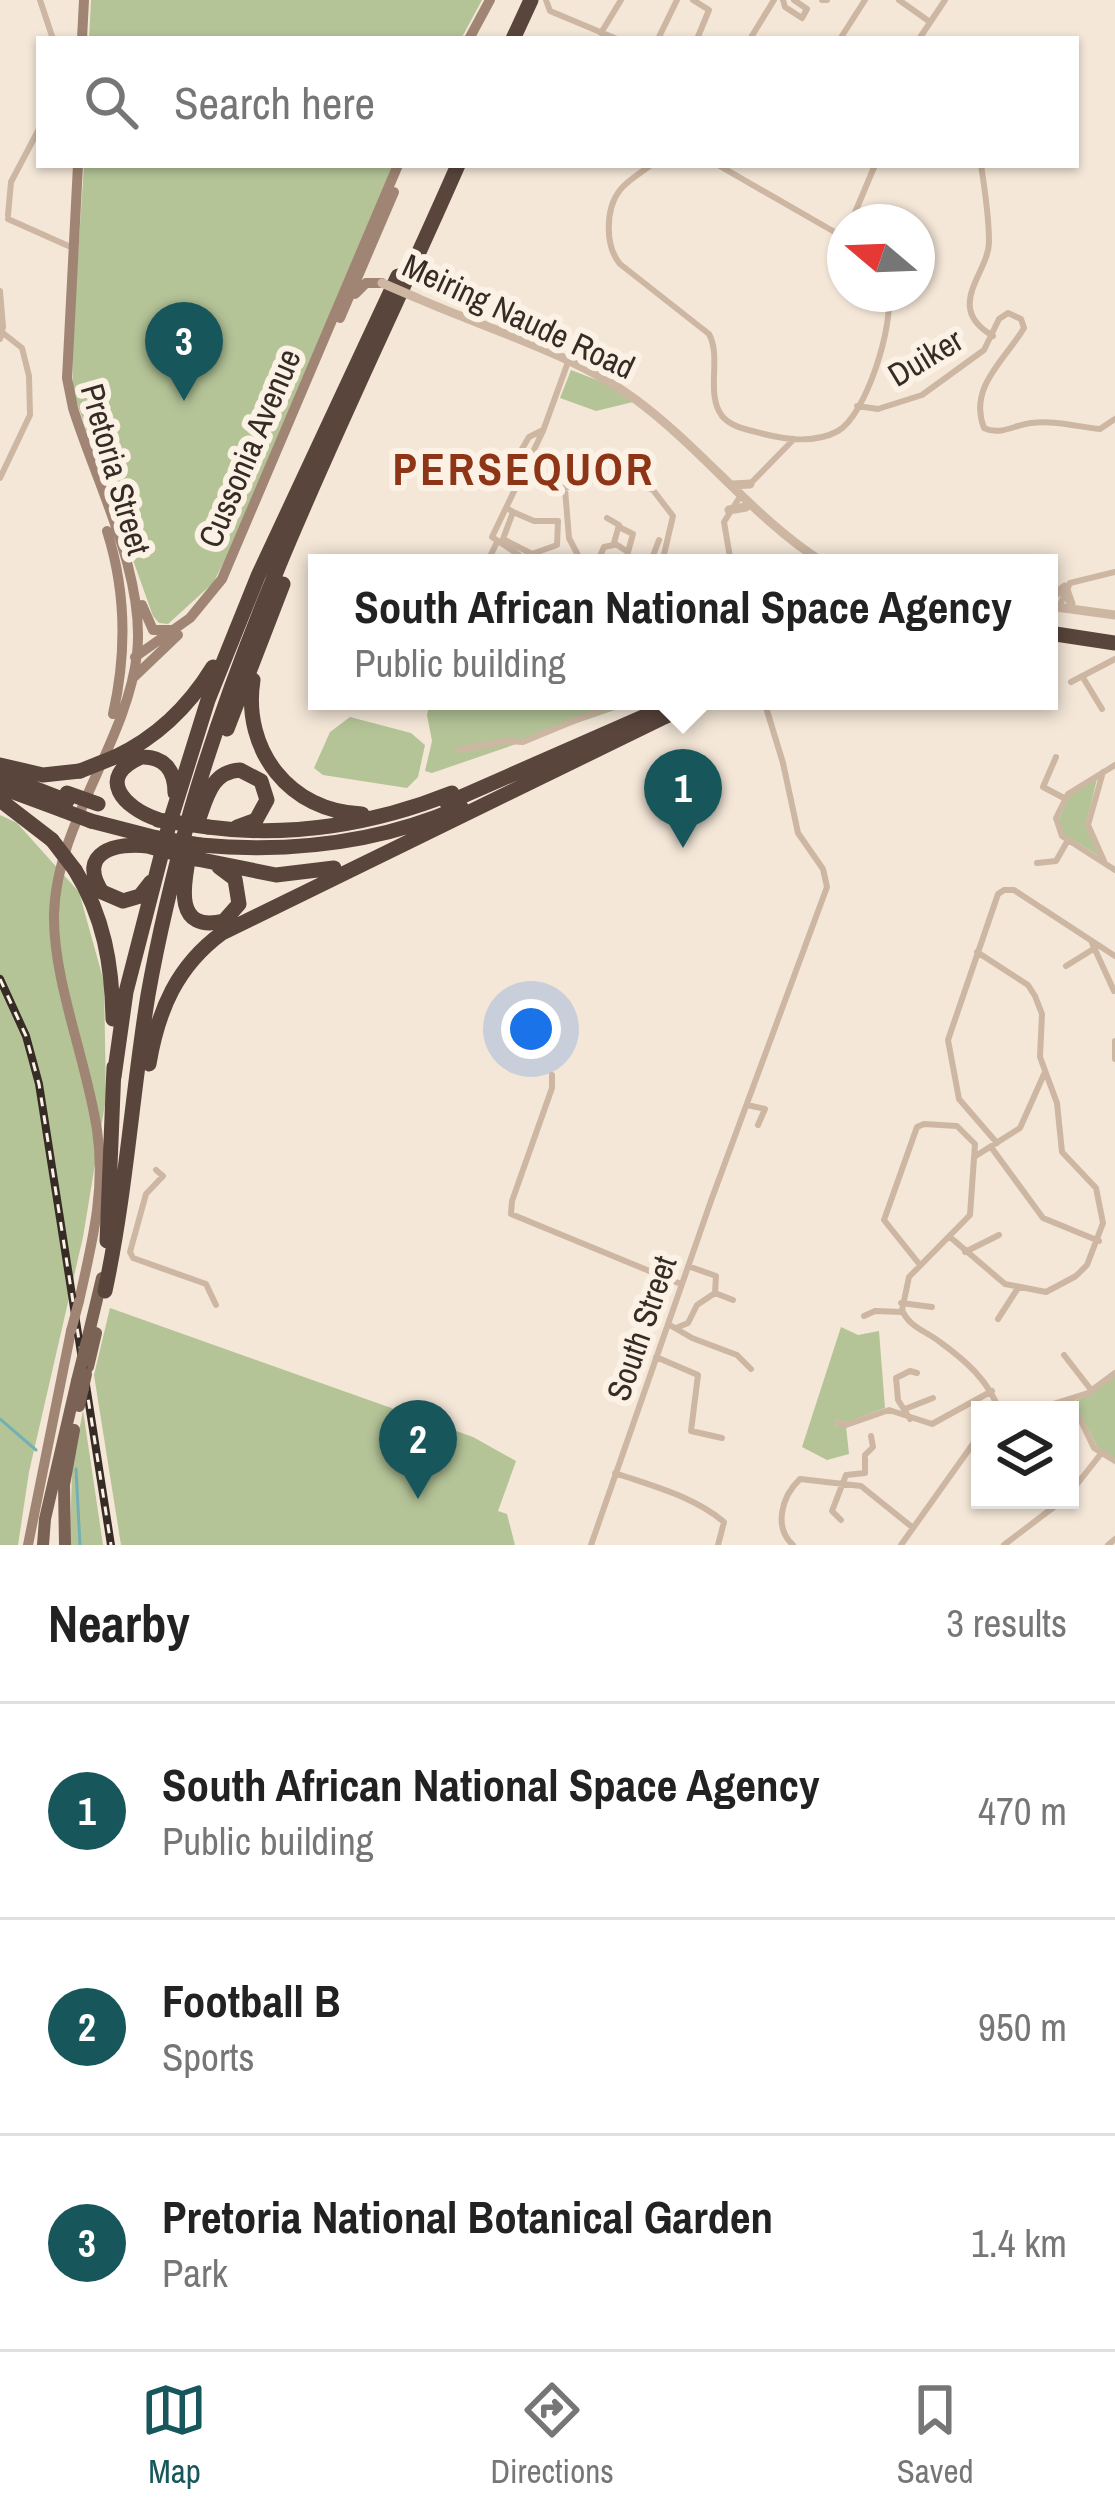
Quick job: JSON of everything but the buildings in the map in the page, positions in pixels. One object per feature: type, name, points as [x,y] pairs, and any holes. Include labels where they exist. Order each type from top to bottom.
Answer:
[{"type":"highway","points":[[504,36],[520,0]]},
{"type":"highway","points":[[515,36],[541,3]]},
{"type":"highway","points":[[106,1256],[138,1002],[181,815],[254,605],[446,168]]},
{"type":"highway","points":[[105,1291],[123,1206],[148,996],[187,827],[244,653],[457,168]]},
{"type":"highway","points":[[0,769],[43,775],[80,771],[115,757],[160,729],[196,692],[258,576],[401,272]]},
{"type":"highway","points":[[200,842],[239,886],[238,907],[220,923],[200,922],[185,905],[183,892],[200,842],[221,744],[348,412]]},
{"type":"highway","points":[[106,1256],[122,1009],[157,834],[258,576]]},
{"type":"highway","points":[[270,619],[251,706],[257,740],[276,774],[304,798],[340,812],[381,813],[423,804]]},
{"type":"highway","points":[[1058,624],[1115,633]]},
{"type":"highway","points":[[1058,634],[1115,643]]},
{"type":"highway","points":[[200,842],[377,818],[423,804],[634,715],[662,710]]},
{"type":"highway","points":[[0,769],[64,805],[157,834],[200,842],[303,847],[403,828],[445,814],[666,710]]},
{"type":"highway","points":[[145,1083],[164,1005],[180,975],[202,949],[244,920],[422,837],[666,710]]},
{"type":"highway","points":[[105,1291],[130,1188],[164,960],[218,777],[238,770],[257,777],[267,800],[259,818],[200,842]]},
{"type":"highway","points":[[0,794],[52,840],[93,902],[108,949],[114,1077]]},
{"type":"highway","points":[[0,794],[64,805],[93,816]]},
{"type":"highway","points":[[200,842],[266,874],[306,874],[344,866],[422,837]]},
{"type":"main road","points":[[80,36],[82,0]]},
{"type":"main road","points":[[471,36],[490,0]]},
{"type":"main road","name":"Pretoria Street","points":[[75,168],[66,350],[69,393],[137,608],[136,654]]},
{"type":"main road","name":"Cussonia Avenue","points":[[136,654],[209,608],[231,576],[401,168]]},
{"type":"main road","name":"Cussonia Avenue","points":[[177,632],[226,572],[401,168]]},
{"type":"main road","name":"Pretoria Street","points":[[70,245],[60,349],[63,393],[115,560],[123,646],[111,722]]},
{"type":"main road","points":[[370,247],[366,267],[382,283]]},
{"type":"main road","points":[[340,320],[360,286],[382,283]]},
{"type":"main road","points":[[125,563],[150,627],[177,632]]},
{"type":"main road","points":[[132,680],[177,632]]},
{"type":"main road","points":[[123,646],[136,654]]},
{"type":"main road","points":[[28,1545],[101,1181],[98,1132],[59,956],[55,907],[64,858],[132,680],[136,654]]},
{"type":"main road","points":[[96,1224],[95,1136],[53,947],[50,910],[58,865],[136,654]]},
{"type":"main road","points":[[43,1545],[106,1256]]},
{"type":"main road","points":[[64,1545],[64,1485],[105,1291]]},
{"type":"street","points":[[40,0],[52,36]]},
{"type":"street","points":[[601,33],[621,0]]},
{"type":"street","points":[[659,36],[677,0]]},
{"type":"street","points":[[693,0],[710,10],[698,36]]},
{"type":"street","points":[[752,36],[774,0]]},
{"type":"street","points":[[841,36],[865,0]]},
{"type":"street","points":[[899,0],[930,22]]},
{"type":"street","points":[[921,36],[945,0]]},
{"type":"street","points":[[541,3],[609,36]]},
{"type":"street","points":[[36,135],[11,182],[5,216],[70,245]]},
{"type":"street","points":[[647,168],[623,186],[613,202],[611,254],[709,334],[715,350],[716,402],[724,419],[737,427],[794,439],[836,432],[848,423],[889,332],[888,312]]},
{"type":"street","points":[[723,168],[827,228]]},
{"type":"street","points":[[859,204],[874,168]]},
{"type":"street","points":[[981,168],[989,245],[970,293],[979,326],[993,336]]},
{"type":"street","name":"Meiring Naude Road","points":[[357,270],[620,388],[728,482],[742,501],[810,554]]},
{"type":"street","points":[[0,292],[2,336],[18,342],[25,356],[30,410],[0,478]]},
{"type":"street","name":"Duiker","points":[[857,406],[878,409],[922,394],[980,354],[1005,314],[1023,322],[1022,332],[986,382],[980,418],[987,431],[1044,422],[1099,429],[1115,419]]},
{"type":"street","points":[[566,361],[502,538],[530,554],[557,545],[566,488]]},
{"type":"street","name":"Meiring Naude Road","points":[[659,419],[800,554]]},
{"type":"street","points":[[483,462],[486,458],[513,464],[529,436],[542,431]]},
{"type":"street","points":[[773,457],[780,438]]},
{"type":"street","points":[[728,554],[723,525],[728,510],[742,501],[773,457],[794,439]]},
{"type":"street","points":[[522,477],[566,488],[612,476],[646,486],[671,511],[674,524],[665,554]]},
{"type":"street","points":[[728,482],[740,487],[751,484]]},
{"type":"street","points":[[510,510],[534,521],[563,521]]},
{"type":"street","points":[[490,554],[510,510]]},
{"type":"street","points":[[607,518],[633,534],[628,554]]},
{"type":"street","points":[[563,521],[576,554]]},
{"type":"street","points":[[614,545],[619,527]]},
{"type":"street","points":[[495,539],[518,554]]},
{"type":"street","points":[[654,554],[659,540]]},
{"type":"street","points":[[614,545],[624,554]]},
{"type":"street","points":[[601,554],[604,547],[614,545]]},
{"type":"street","points":[[1058,599],[1075,580],[1115,572]]},
{"type":"street","points":[[1058,603],[1115,613]]},
{"type":"street","points":[[1071,682],[1115,659]]},
{"type":"street","points":[[1082,676],[1102,709]]},
{"type":"street","points":[[459,751],[508,740],[524,742],[600,710]]},
{"type":"street","name":"South Street","points":[[591,1545],[827,887],[824,872],[798,832],[767,710]]},
{"type":"street","points":[[1056,757],[1043,787],[1064,799]]},
{"type":"street","points":[[1115,765],[1064,799],[1057,820],[1060,835],[1115,870]]},
{"type":"street","points":[[1103,772],[1088,825],[1106,864]]},
{"type":"street","points":[[1037,863],[1056,861],[1068,840]]},
{"type":"street","points":[[1115,956],[1006,889],[997,896],[949,1033],[948,1049],[959,1100],[1043,1218],[1115,1241]]},
{"type":"street","points":[[1066,966],[1093,944]]},
{"type":"street","points":[[1093,944],[1114,991]]},
{"type":"street","points":[[950,1237],[1005,1284],[1048,1292],[1091,1260],[1103,1223],[1096,1190],[1062,1154],[1057,1102],[1040,1053],[1042,1012],[1032,990],[977,952]]},
{"type":"street","points":[[1115,1041],[1115,1059]]},
{"type":"street","points":[[974,1157],[1020,1128],[1045,1072]]},
{"type":"street","points":[[552,1076],[552,1088],[512,1201],[512,1214],[681,1284]]},
{"type":"street","points":[[747,1105],[764,1108],[766,1115],[758,1125]]},
{"type":"street","points":[[920,1265],[884,1221],[916,1128],[924,1124],[960,1127],[974,1142],[970,1216],[907,1282],[902,1308],[910,1324],[977,1372],[996,1401]]},
{"type":"street","points":[[156,1170],[163,1176],[146,1194],[130,1252],[133,1258],[206,1284],[215,1305]]},
{"type":"street","points":[[965,1252],[999,1235]]},
{"type":"street","points":[[688,1266],[716,1276],[715,1293]]},
{"type":"street","points":[[998,1319],[1018,1288]]},
{"type":"street","points":[[715,1293],[733,1300]]},
{"type":"street","points":[[672,1326],[688,1324],[697,1305],[715,1293]]},
{"type":"street","points":[[864,1316],[874,1311],[932,1307]]},
{"type":"street","points":[[672,1326],[737,1354],[751,1369]]},
{"type":"street","points":[[1064,1355],[1092,1391]]},
{"type":"street","points":[[656,1357],[698,1375],[692,1432],[722,1438]]},
{"type":"street","points":[[910,1419],[896,1395],[896,1378],[917,1373]]},
{"type":"street","points":[[1068,1401],[1092,1391],[1115,1373]]},
{"type":"street","points":[[838,1423],[887,1410],[923,1424],[938,1423],[992,1391]]},
{"type":"street","points":[[905,1409],[933,1398]]},
{"type":"street","points":[[1072,1400],[1100,1454],[1115,1461]]},
{"type":"street","points":[[842,1520],[832,1511],[840,1483],[846,1475],[866,1471],[866,1455],[873,1448],[871,1436]]},
{"type":"street","points":[[901,1545],[970,1450]]},
{"type":"street","points":[[1079,1481],[1100,1454]]},
{"type":"street","points":[[614,1473],[690,1500],[716,1515],[724,1522],[718,1545]]},
{"type":"street","points":[[793,1545],[780,1524],[795,1482],[803,1479],[864,1488],[912,1527]]},
{"type":"street","points":[[1004,1545],[1051,1509]]},
{"type":"street","points":[[1108,1545],[1115,1539]]},
{"type":"green space","points":[[91,0],[482,0],[463,36],[89,36]]},
{"type":"green space","points":[[84,168],[392,168],[224,562],[213,583],[168,624],[153,616],[73,392]]},
{"type":"green space","points":[[571,370],[620,389],[633,402],[596,411],[560,398]]},
{"type":"green space","points":[[428,710],[615,710],[432,773],[425,771],[432,741]]},
{"type":"green space","points":[[350,717],[411,733],[425,745],[418,777],[407,788],[323,775],[314,768],[330,732]]},
{"type":"green space","points":[[1097,779],[1086,824],[1099,856],[1062,833],[1058,821],[1071,793]]},
{"type":"green space","points":[[0,815],[17,823],[79,892],[104,982],[106,1098],[83,1237],[29,1472],[18,1545],[0,1545]]},
{"type":"green space","points":[[110,1308],[473,1437],[516,1461],[498,1511],[507,1514],[515,1545],[121,1545],[94,1375]]},
{"type":"green space","points":[[841,1327],[858,1335],[879,1331],[885,1408],[847,1422],[836,1420],[836,1426],[846,1426],[849,1454],[827,1460],[802,1447]]},
{"type":"green space","points":[[1115,1375],[1115,1459],[1098,1449],[1079,1411],[1079,1401],[1074,1401]]},
{"type":"green space","points":[[83,1410],[103,1545],[70,1545],[72,1469]]},
{"type":"waterway","points":[[170,355],[184,361]]},
{"type":"waterway","points":[[0,1419],[36,1450]]},
{"type":"waterway","points":[[76,1469],[80,1545]]},
{"type":"railway","points":[[0,979],[26,1036],[39,1084],[111,1545]]},
{"type":"place","name":"Pretoria National Botanical Garden","points":[[184,401]]},
{"type":"place","name":"South African National Space Agency","points":[[683,848]]},
{"type":"place","name":"Football B","points":[[418,1499]]},
{"type":"district","name":"PERSEQUOR","points":[[524,468]]}]
